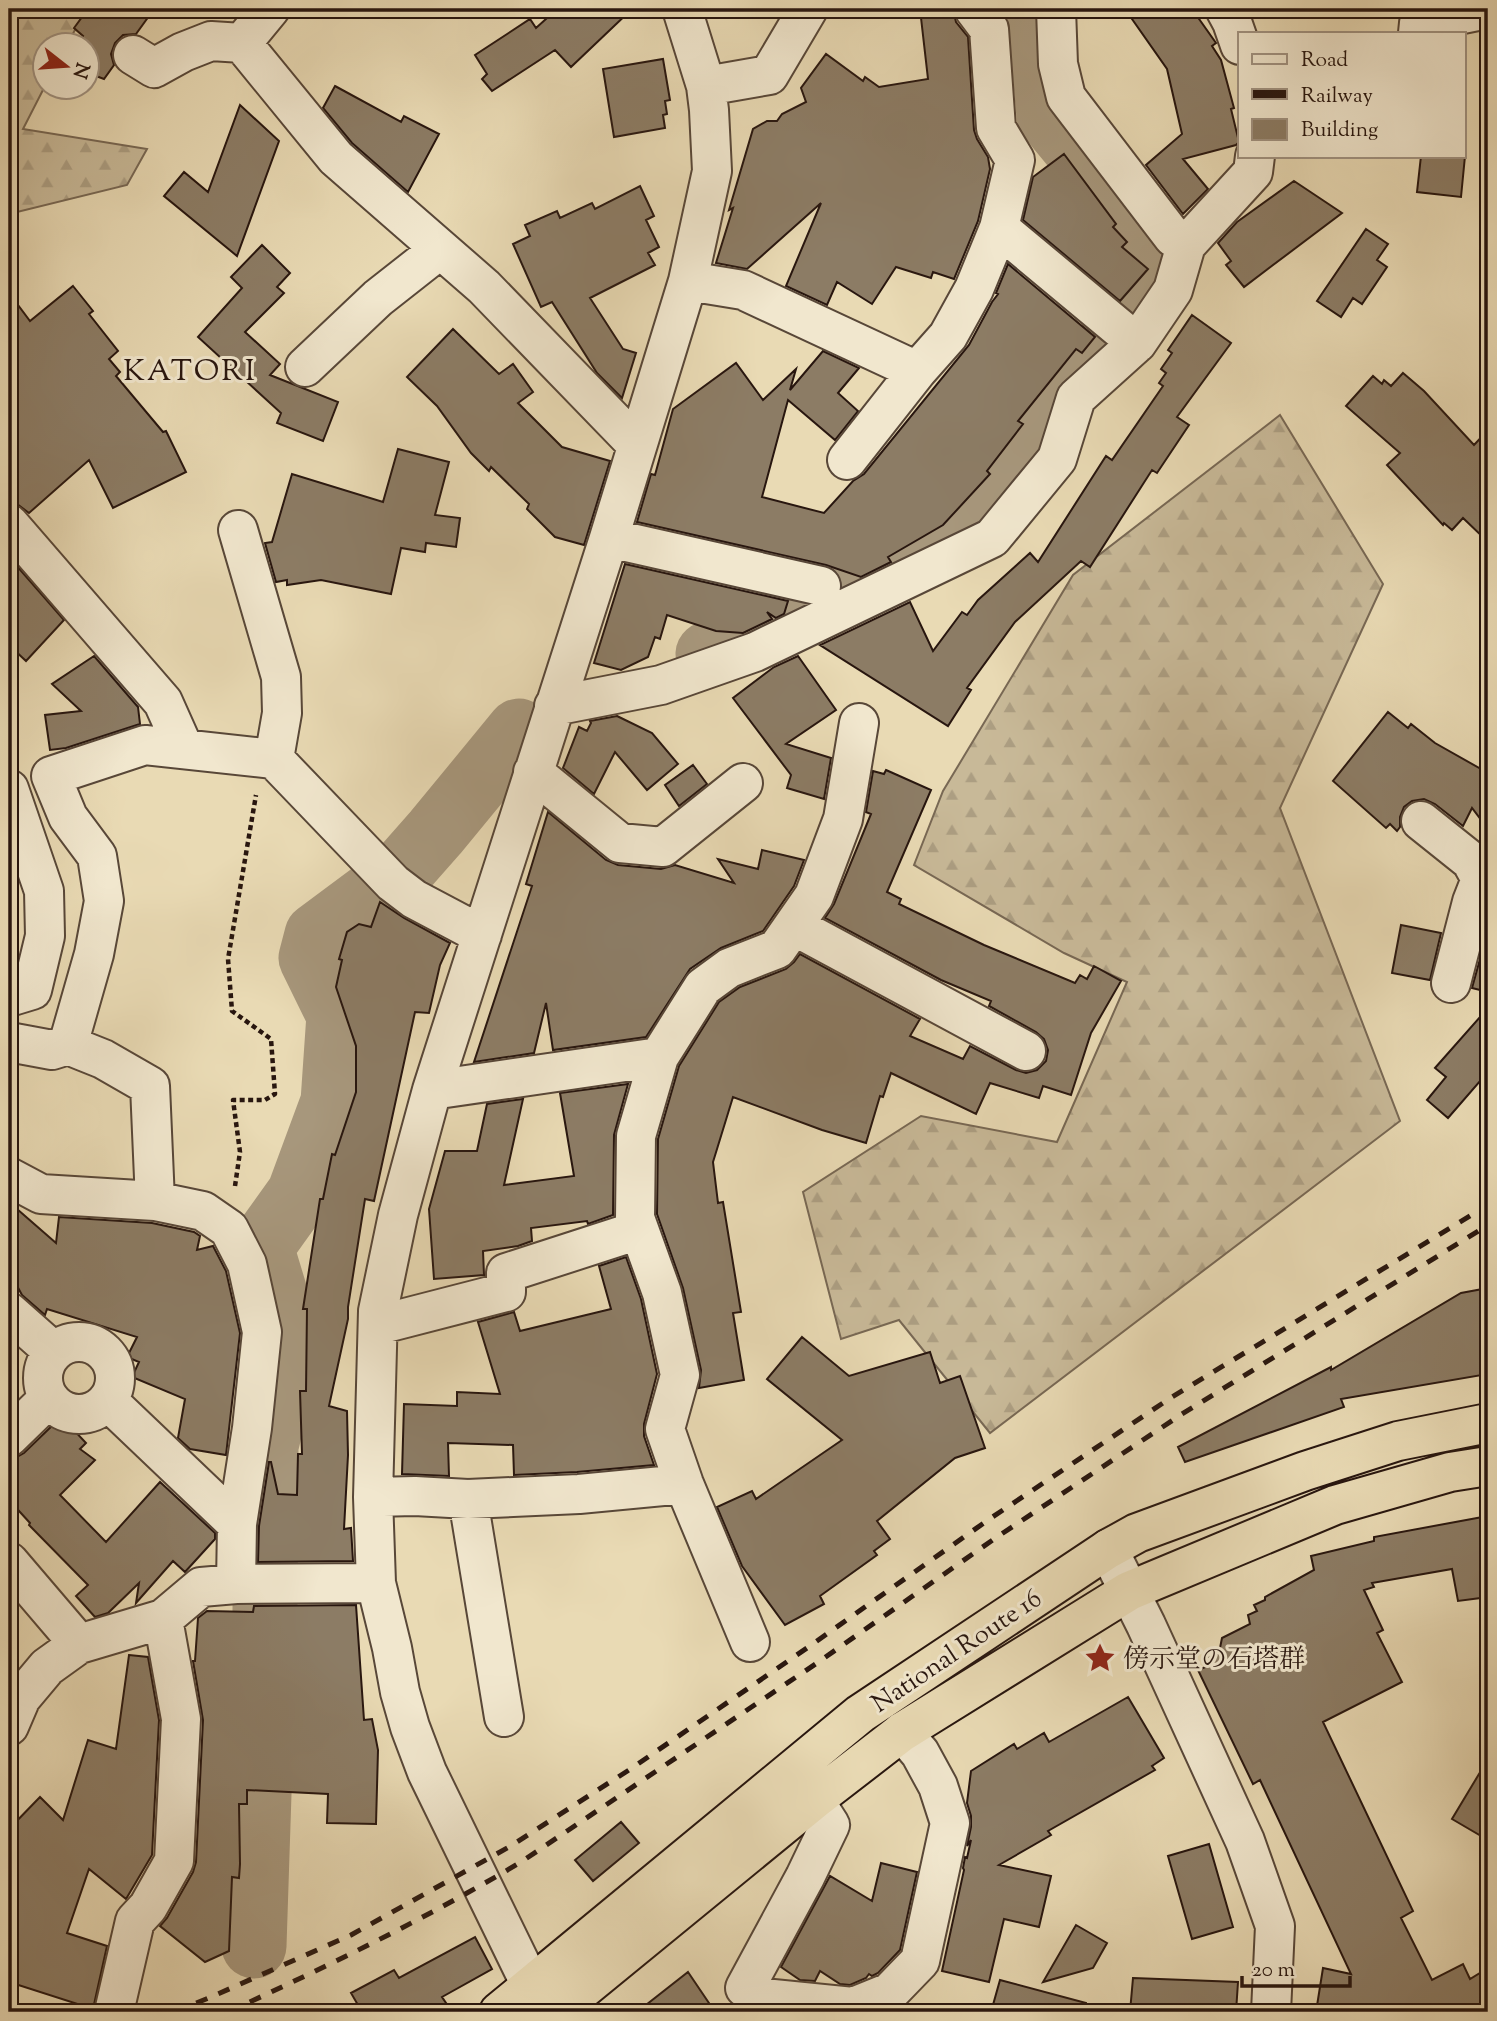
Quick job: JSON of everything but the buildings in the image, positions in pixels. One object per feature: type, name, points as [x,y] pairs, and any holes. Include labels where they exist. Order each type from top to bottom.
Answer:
[{"type":"highway","name":"National Route 16","points":[[543,2003],[860,1714],[1108,1549],[1137,1533],[1305,1471],[1398,1441],[1488,1423]]},
{"type":"highway","name":"National Route 16","points":[[499,2012],[543,2003],[901,1732],[1129,1591],[1335,1505],[1450,1472],[1488,1466]]},
{"type":"street","points":[[242,43],[270,9]]},
{"type":"street","points":[[543,2003],[427,1772],[400,1692],[376,1583],[373,1497],[377,1325],[395,1228],[432,1090],[609,538],[688,281],[712,171],[706,86],[682,9]]},
{"type":"street","points":[[706,86],[769,75],[808,9]]},
{"type":"street","points":[[847,460],[948,336],[974,289],[999,228],[1015,160],[996,128],[989,29],[974,9]]},
{"type":"street","points":[[1056,9],[1058,64],[1066,97],[1173,237],[1186,245]]},
{"type":"street","points":[[1225,9],[1238,39]]},
{"type":"street","points":[[1418,32],[1419,23],[1488,9]]},
{"type":"street","points":[[132,55],[154,68],[211,41],[242,43],[335,158],[484,287],[637,445]]},
{"type":"street","points":[[554,706],[661,685],[755,652],[992,538],[1057,459],[1076,398],[1173,290],[1186,245],[1253,172],[1255,158]]},
{"type":"street","points":[[999,228],[1129,336]]},
{"type":"street","points":[[305,367],[378,298],[439,250]]},
{"type":"street","points":[[688,281],[743,290],[917,372]]},
{"type":"street","points":[[9,524],[163,702],[184,749]]},
{"type":"street","points":[[238,530],[281,677],[282,713],[268,759]]},
{"type":"street","points":[[609,538],[821,586]]},
{"type":"street","points":[[750,1642],[684,1484],[665,1429],[680,1375],[662,1293],[635,1218],[636,1136],[659,1057],[704,987],[729,968],[777,949],[814,897],[843,819],[859,723]]},
{"type":"street","points":[[68,1045],[94,954],[104,901],[97,856],[68,817],[51,776],[145,745],[268,759],[393,883],[414,899],[482,935]]},
{"type":"street","points":[[533,772],[620,843],[663,846],[743,783]]},
{"type":"street","points":[[9,789],[44,891],[45,936],[33,990],[9,998]]},
{"type":"street","points":[[1421,821],[1471,861],[1484,880],[1472,902],[1451,983]]},
{"type":"street","points":[[794,926],[1026,1051]]},
{"type":"street","points":[[9,1042],[52,1050],[68,1045],[103,1059],[150,1086],[155,1201]]},
{"type":"street","points":[[432,1090],[659,1057]]},
{"type":"street","points":[[9,1177],[41,1194],[155,1201],[203,1212],[229,1229],[247,1264],[262,1332],[252,1428],[237,1524],[236,1584]]},
{"type":"street","points":[[377,1325],[506,1292],[506,1273],[639,1230]]},
{"type":"street","points":[[9,1312],[52,1352]]},
{"type":"street","points":[[68,1342],[87,1342],[104,1351],[113,1364],[116,1384],[108,1401],[94,1411],[78,1415],[61,1410],[48,1399],[42,1382],[43,1369],[52,1352],[68,1342]]},
{"type":"street","points":[[9,1437],[48,1399]]},
{"type":"street","points":[[108,1401],[237,1524]]},
{"type":"street","points":[[373,1497],[468,1499],[579,1494],[684,1484]]},
{"type":"street","points":[[468,1499],[504,1717]]},
{"type":"street","points":[[1108,1549],[1245,1841],[1275,1926],[1271,2012]]},
{"type":"street","points":[[9,1562],[79,1644]]},
{"type":"street","points":[[9,1726],[21,1698],[47,1667],[79,1644],[163,1619],[201,1587],[236,1584],[376,1583]]},
{"type":"street","points":[[114,2012],[135,1921],[148,1907],[174,1861],[181,1719],[163,1619]]},
{"type":"street","points":[[814,1800],[830,1825],[745,1987],[763,1998],[853,2007],[890,1992],[920,1961],[950,1823],[938,1786],[920,1753],[901,1732]]},
{"type":"path","points":[[229,1229],[240,1152],[233,1100],[265,1100],[275,1094],[271,1039],[232,1010],[228,959],[268,759]]},
{"type":"green space","points":[[9,9],[86,9],[74,32],[32,32],[32,102],[37,102],[23,129],[147,149],[127,185],[9,214]]},
{"type":"green space","points":[[1280,415],[1383,584],[1280,808],[1400,1121],[990,1433],[899,1320],[841,1339],[803,1192],[921,1116],[1057,1142],[1127,982],[1064,953],[914,865],[943,791],[1073,575]]},
{"type":"waterway","points":[[708,654],[737,644],[807,603],[875,578],[942,541],[995,499],[1040,451],[1059,393],[1131,324],[1158,284],[1164,256],[1049,116],[1040,16]]},
{"type":"waterway","points":[[254,1946],[265,1611],[266,1446],[285,1365],[281,1313],[261,1247],[299,1194],[333,1102],[339,1015],[311,958],[317,935],[399,874],[519,731]]},
{"type":"railway","points":[[174,2012],[351,1935],[509,1847],[629,1770],[988,1520],[1172,1397],[1488,1205]]},
{"type":"railway","points":[[228,2012],[377,1941],[521,1862],[1182,1414],[1488,1225]]},
{"type":"place","name":"傍示堂の石塔群","points":[[1100,1658]]},
{"type":"district","name":"KATORI","points":[[190,370]]}]
